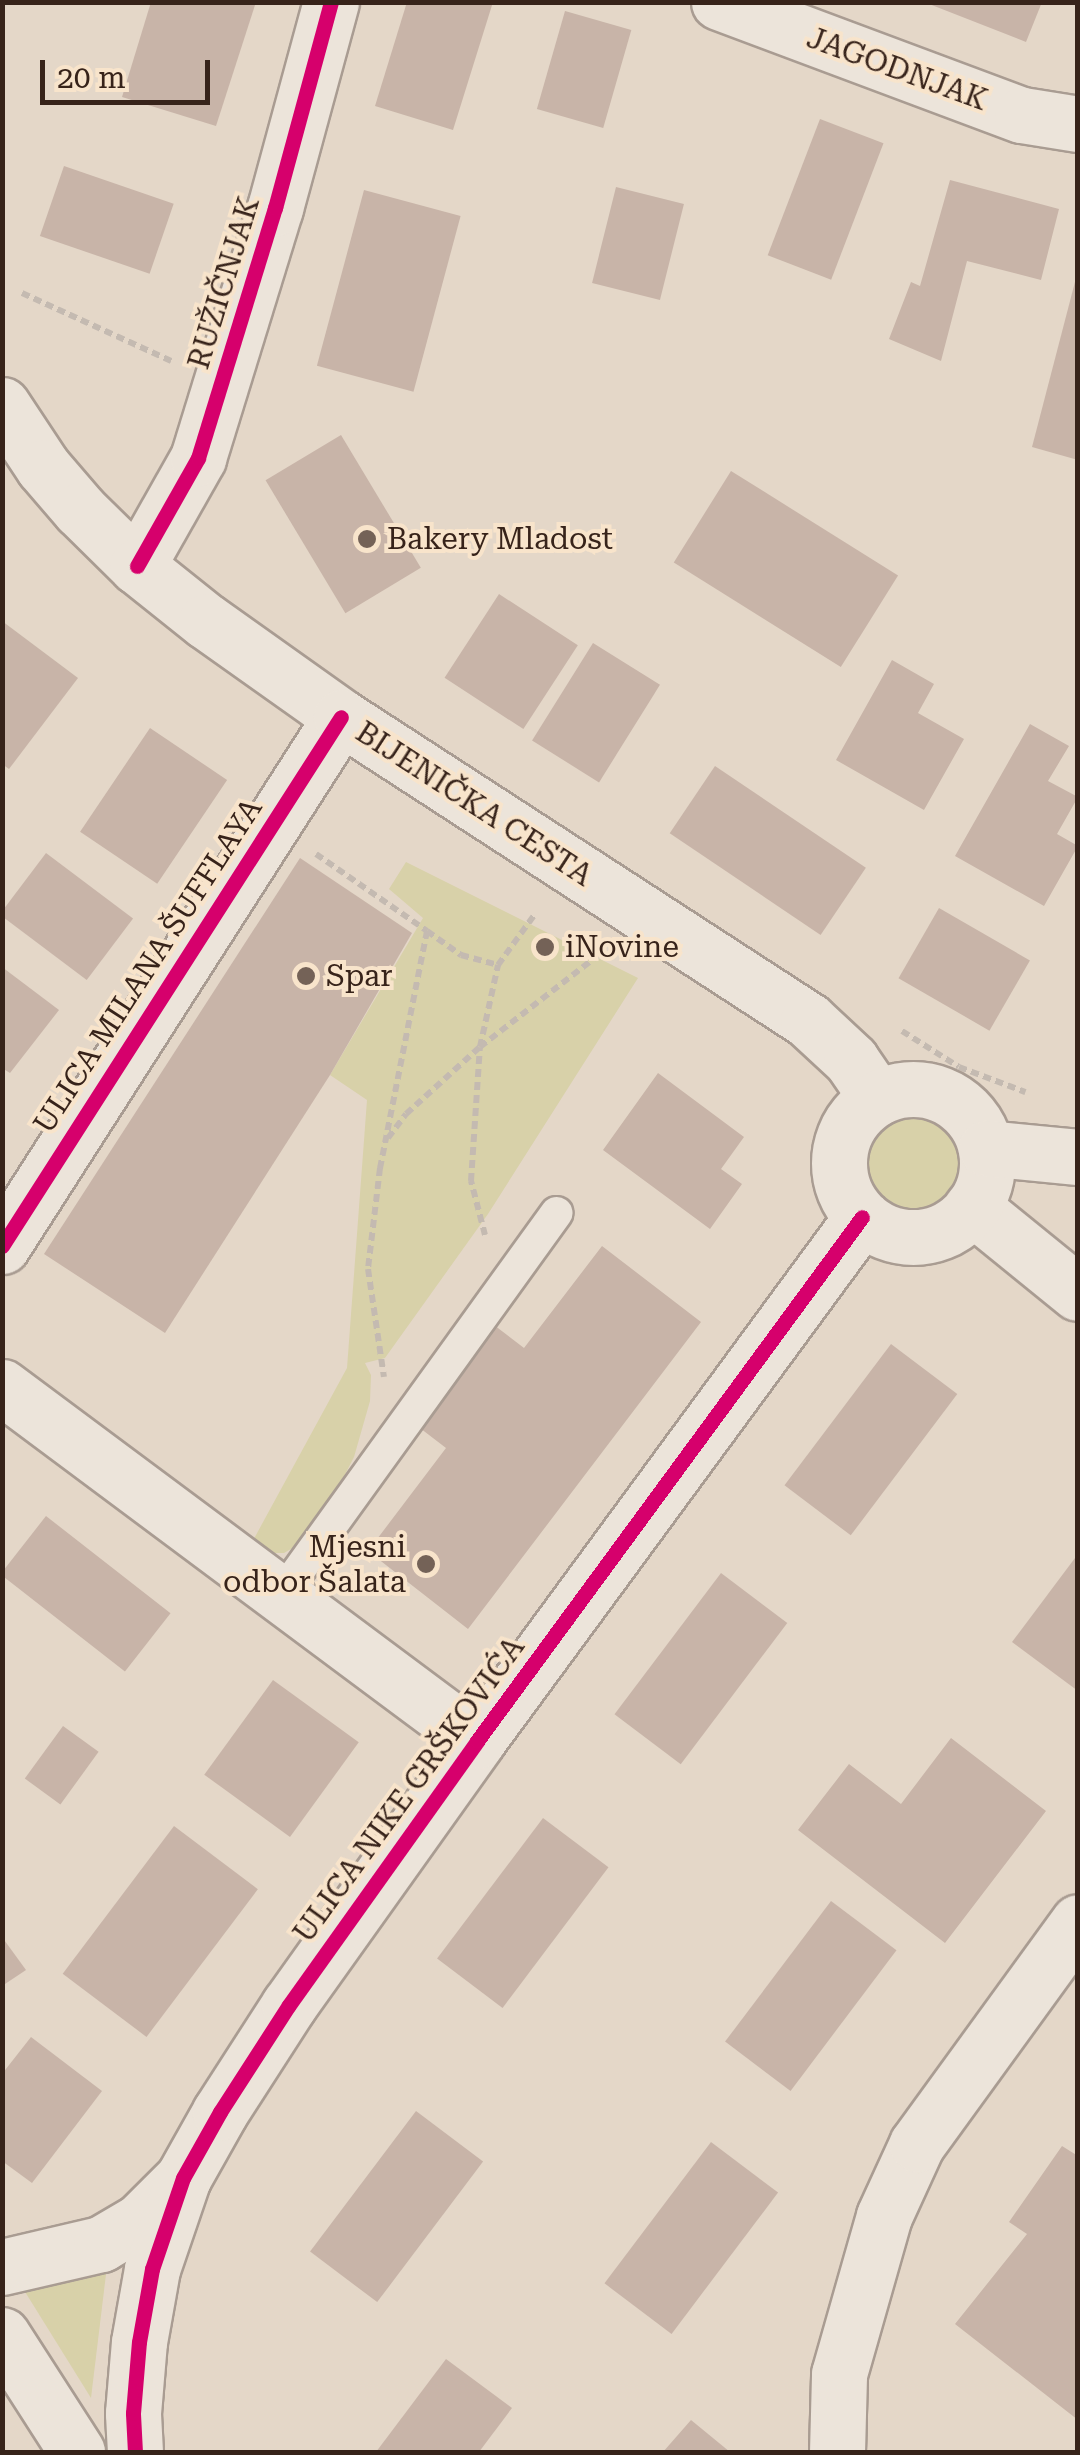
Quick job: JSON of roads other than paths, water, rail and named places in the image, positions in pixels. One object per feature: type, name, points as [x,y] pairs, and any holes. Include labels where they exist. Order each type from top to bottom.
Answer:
[{"type":"street","name":"RUŽIČNJAK","points":[[137,566],[198,458],[275,208],[332,2]]},
{"type":"street","name":"JAGODNJAK","points":[[719,2],[1022,115],[1078,124]]},
{"type":"street","name":"BIJENIČKA CESTA","points":[[8,426],[80,510],[137,566],[206,621],[341,717],[808,1020],[851,1060],[877,1098]]},
{"type":"street","name":"ULICA MILANA ŠUFFLAYA","points":[[2,1246],[341,717]]},
{"type":"street","points":[[922,1089],[944,1095],[977,1126],[986,1148],[982,1190],[972,1208],[954,1225],[932,1235],[907,1237],[883,1230],[862,1217],[847,1199],[839,1154],[858,1112],[877,1098],[922,1089]]},
{"type":"street","points":[[986,1148],[1078,1158]]},
{"type":"street","points":[[972,1208],[1078,1293]]},
{"type":"street","name":"ULICA NIKE GRŠKOVIĆA","points":[[135,2452],[132,2413],[148,2287],[183,2178],[289,2004],[862,1217]]},
{"type":"street","points":[[2,1387],[477,1741]]},
{"type":"street","points":[[837,2452],[839,2374],[884,2216],[917,2144],[1078,1922]]},
{"type":"street","points":[[2,2268],[101,2244],[140,2221],[183,2178]]},
{"type":"street","points":[[2,2335],[76,2452]]},
{"type":"lane","points":[[282,1595],[557,1213]]},
{"type":"place","name":"Bakery Mladost","points":[[367,539]]},
{"type":"place","name":"iNovine","points":[[545,947]]},
{"type":"place","name":"Spar","points":[[306,976]]},
{"type":"place","name":"Mjesni odbor Šalata","points":[[426,1564]]}]
